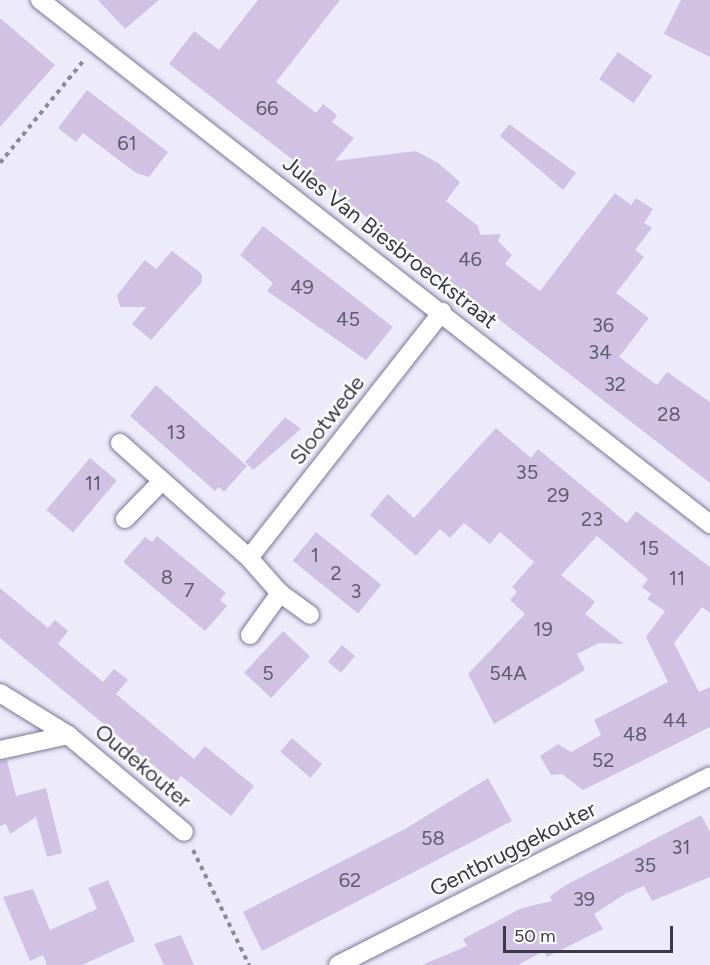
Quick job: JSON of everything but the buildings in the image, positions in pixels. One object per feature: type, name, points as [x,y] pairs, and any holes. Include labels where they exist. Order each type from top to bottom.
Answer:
[{"type":"street","name":"Jules Van Biesbroeckstraat","points":[[40,0],[442,312],[710,524]]},
{"type":"street","name":"Slootwede","points":[[249,558],[442,312]]},
{"type":"street","points":[[120,443],[160,483],[249,558],[280,593],[310,615]]},
{"type":"street","points":[[125,519],[160,483]]},
{"type":"street","points":[[250,635],[280,593]]},
{"type":"street","name":"Oudekouter","points":[[2,701],[68,735],[184,832]]},
{"type":"street","name":"Oudekouter","points":[[0,750],[68,735]]},
{"type":"street","name":"Gentbruggekouter","points":[[338,965],[710,776]]},
{"type":"path","points":[[0,163],[96,45]]},
{"type":"path","name":"Oudekouter","points":[[184,832],[249,965]]}]
